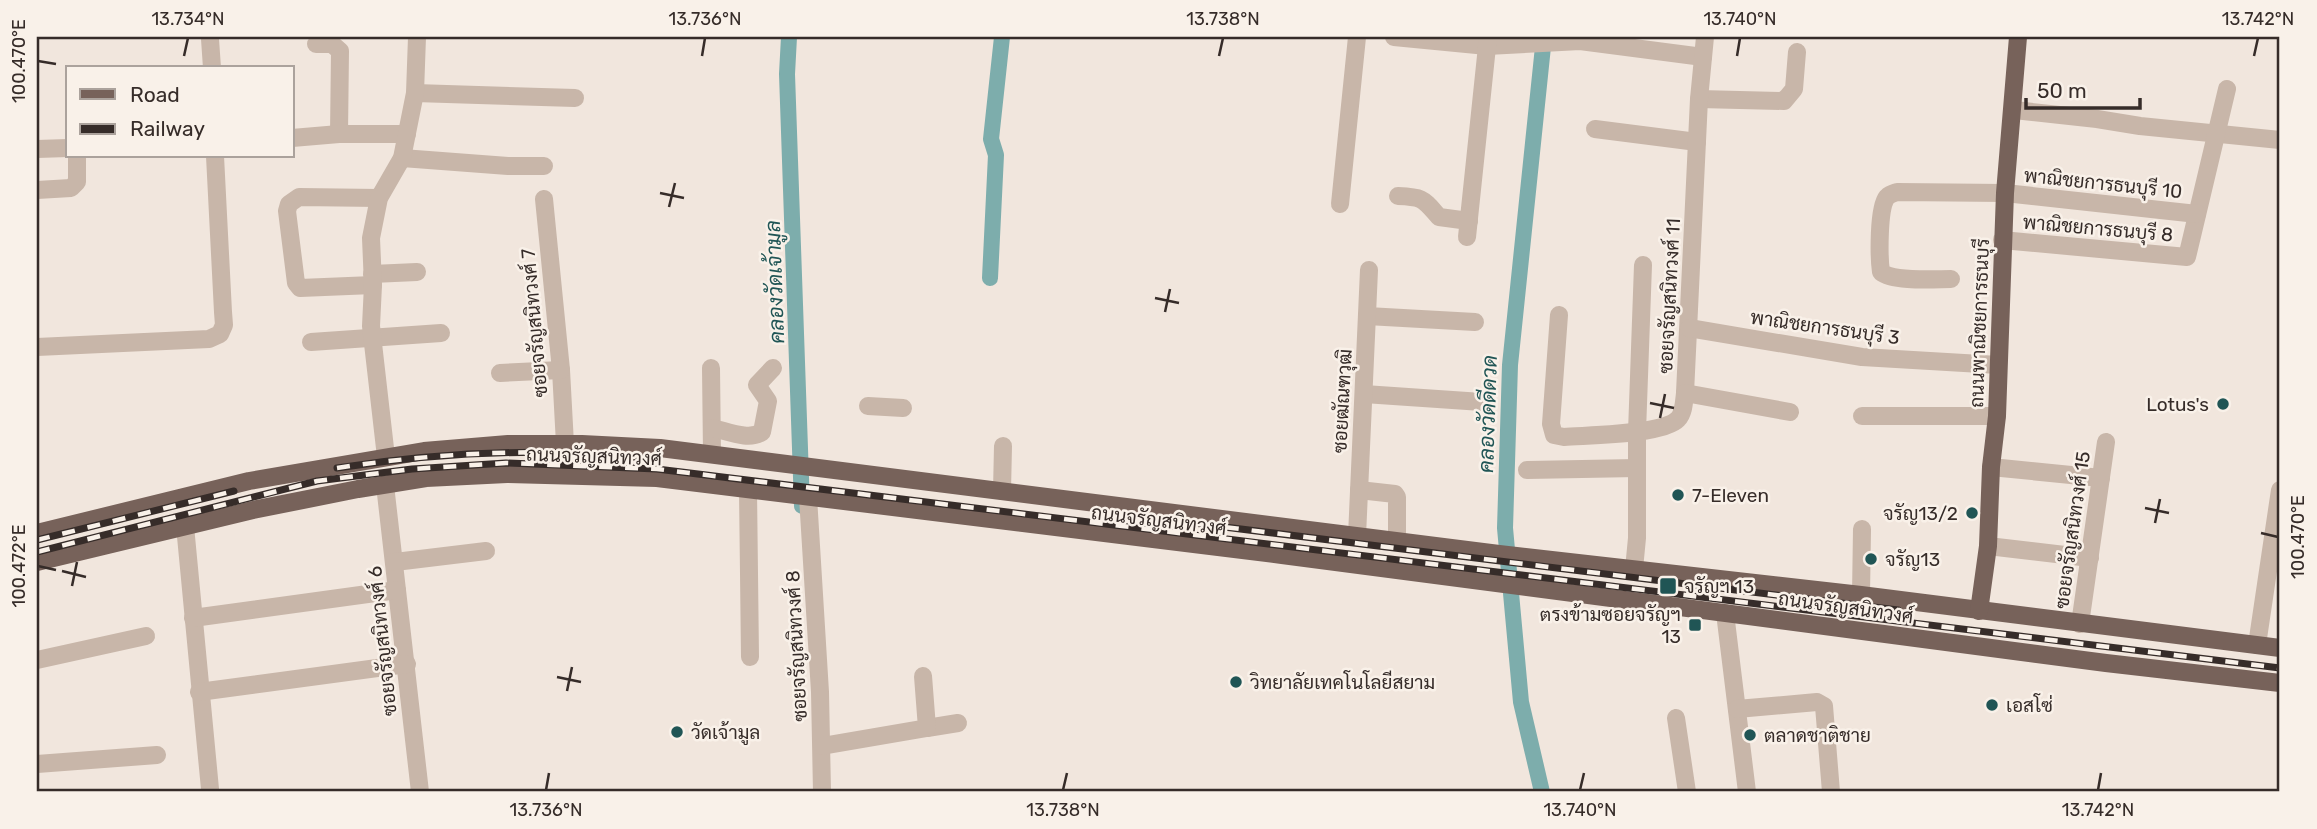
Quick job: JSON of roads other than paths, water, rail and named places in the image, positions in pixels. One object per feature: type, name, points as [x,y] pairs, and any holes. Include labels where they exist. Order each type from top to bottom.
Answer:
[{"type":"main road","name":"ถนนพาณิชยการธนบุรี","points":[[1979,611],[1988,546],[1991,467],[1997,416],[2002,240],[2018,37]]},
{"type":"main road","name":"ถนนจรัญสนิทวงศ์","points":[[37,533],[249,481],[424,451],[508,444],[660,448],[1508,555],[1861,595],[2280,648]]},
{"type":"main road","points":[[565,444],[565,474]]},
{"type":"main road","name":"ถนนจรัญสนิทวงศ์","points":[[37,562],[266,507],[426,478],[507,474],[657,478],[2280,683]]},
{"type":"main road","points":[[1026,525],[1029,494]]},
{"type":"street","points":[[386,457],[373,338],[371,238],[379,198],[402,158],[415,93],[417,37]]},
{"type":"street","points":[[1340,204],[1357,37]]},
{"type":"street","points":[[1394,37],[1542,43],[1580,41],[1703,57]]},
{"type":"street","name":"ซอยจรัญสนิทวงศ์ 11","points":[[1637,432],[1669,425],[1679,419],[1684,406],[1699,99],[1705,37]]},
{"type":"street","points":[[210,39],[212,66]]},
{"type":"street","points":[[1398,196],[1419,197],[1439,217],[1468,229],[1487,41]]},
{"type":"street","points":[[316,44],[332,44],[340,51],[339,134]]},
{"type":"street","points":[[1699,99],[1784,101],[1794,89],[1797,52]]},
{"type":"street","points":[[2197,214],[2227,89]]},
{"type":"street","points":[[415,93],[575,98]]},
{"type":"street","points":[[2014,110],[2280,140]]},
{"type":"street","points":[[1595,129],[1697,142]]},
{"type":"street","points":[[294,138],[339,134],[407,134]]},
{"type":"street","points":[[37,149],[66,148]]},
{"type":"street","points":[[37,190],[71,188],[78,182],[77,158]]},
{"type":"street","points":[[37,347],[209,339],[220,334],[224,325],[215,158]]},
{"type":"street","points":[[402,158],[544,166]]},
{"type":"street","name":"พาณิชยการธนบุรี 10","points":[[1951,279],[1903,278],[1885,276],[1881,272],[1879,259],[1885,200],[1897,192],[2005,193],[2197,214]]},
{"type":"street","points":[[379,198],[299,197],[289,204],[287,211],[296,283],[300,288],[417,272]]},
{"type":"street","name":"ซอยจรัญสนิทวงศ์ 7","points":[[544,200],[561,370],[565,444]]},
{"type":"street","name":"พาณิชยการธนบุรี 8","points":[[2002,240],[2187,257],[2197,214]]},
{"type":"street","points":[[1634,569],[1643,265]]},
{"type":"street","name":"ซอยฒัณฑวุฒิ","points":[[1357,536],[1369,270]]},
{"type":"street","points":[[1559,315],[1551,424],[1554,435],[1564,437],[1637,432]]},
{"type":"street","points":[[1367,316],[1475,322]]},
{"type":"street","name":"พาณิชยการธนบุรี 3","points":[[1689,328],[1862,357],[1998,366]]},
{"type":"street","points":[[311,342],[441,333]]},
{"type":"street","points":[[711,368],[712,454]]},
{"type":"street","points":[[712,428],[748,436],[757,436],[762,432],[768,401],[757,385],[773,368]]},
{"type":"street","points":[[500,373],[561,370]]},
{"type":"street","points":[[1685,393],[1790,412]]},
{"type":"street","points":[[1364,394],[1482,402]]},
{"type":"street","points":[[868,406],[903,408]]},
{"type":"street","points":[[1861,416],[1997,416]]},
{"type":"street","name":"ซอยจรัญสนิทวงศ์ 15","points":[[2080,624],[2106,442]]},
{"type":"street","points":[[1002,491],[1003,446]]},
{"type":"street","points":[[1991,467],[2101,478]]},
{"type":"street","points":[[1527,470],[1637,468]]},
{"type":"street","name":"ซอยจรัญสนิทวงศ์ 6","points":[[386,485],[420,792]]},
{"type":"street","points":[[2257,645],[2280,489]]},
{"type":"street","points":[[748,490],[750,657]]},
{"type":"street","points":[[1359,491],[1395,494],[1397,541]]},
{"type":"street","name":"ซอยจรัญสนิทวงศ์ 8","points":[[803,496],[822,746],[822,792]]},
{"type":"street","points":[[185,526],[210,789]]},
{"type":"street","points":[[1861,595],[1862,529]]},
{"type":"street","points":[[1988,546],[2090,558]]},
{"type":"street","points":[[395,562],[486,551]]},
{"type":"street","points":[[193,618],[397,590]]},
{"type":"street","points":[[1725,613],[1747,792]]},
{"type":"street","points":[[37,660],[146,636]]},
{"type":"street","points":[[199,692],[407,664]]},
{"type":"street","points":[[923,676],[927,728]]},
{"type":"street","points":[[1737,709],[1817,702],[1824,706],[1831,792]]},
{"type":"street","points":[[1676,718],[1687,792]]},
{"type":"street","points":[[822,746],[958,723]]},
{"type":"street","points":[[37,764],[157,755]]},
{"type":"waterway","name":"คลองวัดเจ้ามูล","points":[[789,37],[787,74],[802,506]]},
{"type":"waterway","points":[[990,278],[996,155],[991,139],[1002,37]]},
{"type":"waterway","name":"คลองวัดดีดวด","points":[[1542,792],[1521,702],[1505,528],[1510,365],[1544,37]]},
{"type":"railway","points":[[337,468],[416,458],[496,453],[575,453],[654,459]]},
{"type":"railway","points":[[37,552],[317,481],[412,469],[506,463],[657,469],[2280,668]]},
{"type":"railway","points":[[37,540],[234,491]]},
{"type":"railway","points":[[1200,524],[1898,610]]},
{"type":"place","name":"Lotus's","points":[[2223,404]]},
{"type":"place","name":"7-Eleven","points":[[1678,495]]},
{"type":"place","name":"จรัญ13/2","points":[[1972,513]]},
{"type":"place","name":"จรัญ13","points":[[1871,559]]},
{"type":"place","name":"จรัญฯ 13","points":[[1668,586]]},
{"type":"place","name":"ตรงข้ามซอยจรัญฯ 13","points":[[1695,625]]},
{"type":"place","name":"วิทยาลัยเทคโนโลยีสยาม","points":[[1236,682]]},
{"type":"place","name":"เอสโซ่","points":[[1992,705]]},
{"type":"place","name":"วัดเจ้ามูล","points":[[677,732]]},
{"type":"place","name":"ตลาดชาติชาย","points":[[1750,735]]}]
